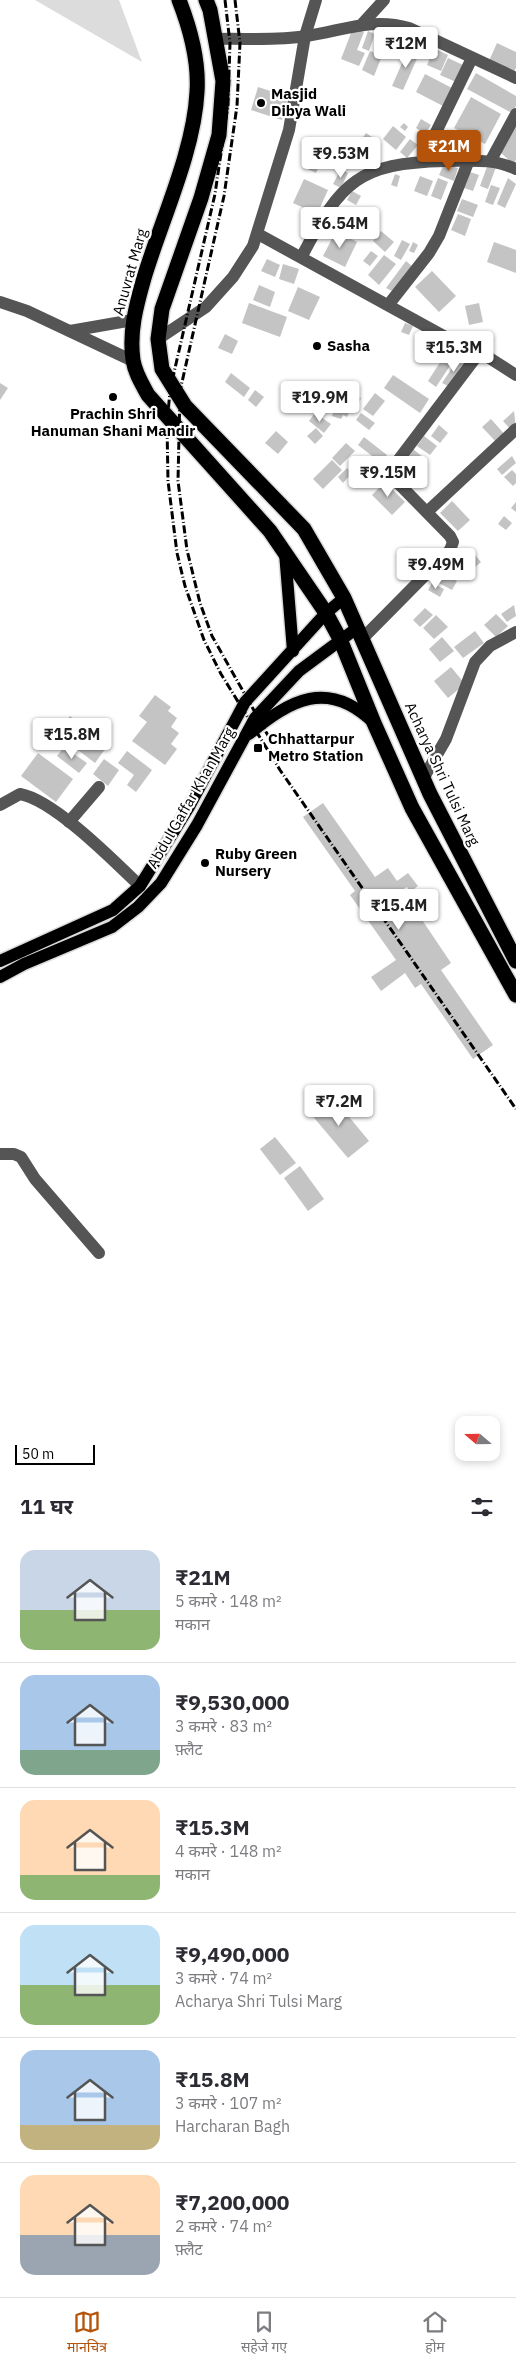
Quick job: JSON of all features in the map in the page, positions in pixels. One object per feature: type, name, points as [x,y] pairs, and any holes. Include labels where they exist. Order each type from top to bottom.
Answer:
[{"type":"highway","name":"Anuvrat Marg","points":[[179,0],[189,32],[197,72],[195,111],[185,152],[148,264],[132,320],[133,361],[148,395],[285,551],[326,613],[340,640]]},
{"type":"highway","points":[[206,0],[216,39],[223,81],[219,135],[203,190],[162,309],[158,339],[162,369],[176,395],[304,529],[344,598]]},
{"type":"highway","name":"Acharya Shri Tulsi Marg","points":[[344,598],[423,779],[516,961]]},
{"type":"highway","points":[[340,640],[412,808],[516,995]]},
{"type":"main road","points":[[285,551],[293,650]]},
{"type":"main road","name":"Abdul Gaffar Khan Marg","points":[[0,962],[113,910],[140,886],[190,806],[245,702],[326,613],[344,598]]},
{"type":"main road","name":"Abdul Gaffar Khan Marg","points":[[0,977],[24,964],[112,927],[138,907],[161,883],[197,825],[247,736],[255,718],[299,671],[340,640],[360,634]]},
{"type":"main road","points":[[247,736],[277,712],[306,699],[338,700],[357,709],[374,723]]},
{"type":"street","points":[[158,339],[206,306],[220,292],[247,258],[258,234],[289,130],[305,36],[316,0]]},
{"type":"street","points":[[363,23],[384,0]]},
{"type":"street","points":[[216,39],[305,36],[363,23],[384,22],[409,28],[516,78]]},
{"type":"street","points":[[422,161],[472,58]]},
{"type":"street","points":[[491,160],[516,114]]},
{"type":"street","points":[[389,304],[418,269],[439,236],[469,160]]},
{"type":"street","points":[[302,256],[331,204],[367,173],[377,169],[422,161],[491,160],[516,169]]},
{"type":"street","points":[[258,234],[302,256],[451,340],[480,352],[516,376]]},
{"type":"street","points":[[0,302],[27,311],[133,361]]},
{"type":"street","points":[[67,331],[132,320]]},
{"type":"street","points":[[360,634],[450,550],[453,542],[450,536],[397,482],[393,475],[393,467],[480,352]]},
{"type":"street","points":[[427,512],[516,429]]},
{"type":"street","points":[[423,779],[446,739],[475,662],[490,646],[516,632]]},
{"type":"street","points":[[69,822],[99,788]]},
{"type":"street","points":[[0,804],[14,796],[25,795],[69,822],[140,886]]},
{"type":"street","points":[[0,1154],[21,1156],[36,1179],[98,1252]]},
{"type":"shaded area","points":[[35,0],[119,0],[142,62]]},
{"type":"building","points":[[387,24],[395,27],[389,42],[381,39]]},
{"type":"building","points":[[396,27],[410,32],[403,52],[389,47]]},
{"type":"building","points":[[353,28],[364,32],[357,50],[365,53],[359,66],[341,59]]},
{"type":"building","points":[[368,31],[375,34],[369,51],[362,48]]},
{"type":"building","points":[[497,43],[516,52],[516,68],[512,75],[488,63]]},
{"type":"building","points":[[409,47],[420,52],[403,90],[392,86]]},
{"type":"building","points":[[434,48],[448,55],[441,71],[427,65]]},
{"type":"building","points":[[370,51],[382,56],[374,76],[362,70]]},
{"type":"building","points":[[448,58],[463,65],[456,82],[440,75]]},
{"type":"building","points":[[476,73],[516,96],[516,106],[512,113],[467,89]]},
{"type":"building","points":[[425,74],[452,88],[443,106],[416,92]]},
{"type":"building","points":[[258,87],[289,97],[282,120],[251,110]]},
{"type":"building","points":[[471,97],[501,114],[485,144],[454,128]]},
{"type":"building","points":[[421,119],[431,125],[425,134],[416,128]]},
{"type":"building","points":[[404,123],[408,127],[405,131],[400,127]]},
{"type":"building","points":[[516,125],[516,160],[513,164],[500,152]]},
{"type":"building","points":[[393,126],[406,137],[396,150],[383,139]]},
{"type":"building","points":[[366,133],[378,141],[370,152],[359,143]]},
{"type":"building","points":[[410,139],[418,145],[407,158],[400,152]]},
{"type":"building","points":[[312,151],[323,157],[316,173],[305,168]]},
{"type":"building","points":[[444,164],[458,168],[454,181],[439,175]]},
{"type":"building","points":[[488,164],[496,167],[488,189],[480,186]]},
{"type":"building","points":[[341,169],[348,173],[341,188],[333,184]]},
{"type":"building","points":[[470,172],[479,175],[473,191],[464,188]]},
{"type":"building","points":[[395,174],[400,176],[397,187],[391,185]]},
{"type":"building","points":[[420,176],[433,181],[427,196],[414,191]]},
{"type":"building","points":[[438,178],[448,182],[441,200],[431,196]]},
{"type":"building","points":[[508,178],[516,184],[505,208],[497,204]]},
{"type":"building","points":[[304,179],[328,190],[317,214],[293,203]]},
{"type":"building","points":[[491,185],[500,188],[493,205],[485,202]]},
{"type":"building","points":[[352,191],[361,196],[356,205],[347,200]]},
{"type":"building","points":[[462,199],[478,205],[473,217],[457,211]]},
{"type":"building","points":[[458,214],[471,219],[465,236],[451,230]]},
{"type":"building","points":[[362,219],[373,223],[370,232],[359,228]]},
{"type":"building","points":[[336,231],[357,242],[345,267],[323,256]]},
{"type":"building","points":[[381,231],[394,242],[385,252],[373,241]]},
{"type":"building","points":[[402,240],[410,244],[401,260],[394,256]]},
{"type":"building","points":[[413,242],[418,245],[414,253],[409,251]]},
{"type":"building","points":[[494,242],[516,250],[516,273],[487,262]]},
{"type":"building","points":[[371,251],[378,256],[370,266],[363,261]]},
{"type":"building","points":[[384,255],[396,264],[379,285],[368,275]]},
{"type":"building","points":[[267,259],[280,265],[275,277],[261,271]]},
{"type":"building","points":[[406,261],[413,267],[394,292],[386,288]]},
{"type":"building","points":[[283,264],[299,269],[294,284],[279,279]]},
{"type":"building","points":[[432,271],[456,296],[439,312],[415,287]]},
{"type":"building","points":[[259,285],[275,292],[270,307],[253,300]]},
{"type":"building","points":[[298,287],[320,297],[309,320],[288,311]]},
{"type":"building","points":[[249,303],[287,317],[280,337],[242,323]]},
{"type":"building","points":[[479,303],[483,322],[469,325],[465,306]]},
{"type":"building","points":[[405,323],[413,326],[409,335],[401,332]]},
{"type":"building","points":[[225,334],[238,341],[232,354],[218,348]]},
{"type":"building","points":[[446,353],[455,358],[436,387],[428,381]]},
{"type":"building","points":[[458,359],[465,364],[450,387],[442,383]]},
{"type":"building","points":[[231,373],[250,388],[244,397],[225,382]]},
{"type":"building","points":[[393,375],[429,399],[420,413],[384,388]]},
{"type":"building","points":[[0,383],[8,388],[0,400]]},
{"type":"building","points":[[332,387],[361,398],[356,410],[351,408],[347,417],[343,415],[341,419],[332,416],[333,413],[327,410]]},
{"type":"building","points":[[255,390],[264,397],[256,407],[248,400]]},
{"type":"building","points":[[375,393],[385,401],[373,416],[363,409]]},
{"type":"building","points":[[514,411],[516,428],[512,431],[503,421]]},
{"type":"building","points":[[315,413],[331,424],[324,433],[309,421]]},
{"type":"building","points":[[361,413],[375,423],[369,430],[356,420]]},
{"type":"building","points":[[491,419],[506,436],[498,444],[482,427]]},
{"type":"building","points":[[439,425],[448,433],[440,443],[431,436]]},
{"type":"building","points":[[316,428],[323,436],[315,444],[307,436]]},
{"type":"building","points":[[276,431],[288,442],[278,454],[265,443]]},
{"type":"building","points":[[424,436],[437,446],[430,455],[417,446]]},
{"type":"building","points":[[364,437],[387,455],[381,463],[358,445]]},
{"type":"building","points":[[346,443],[355,451],[340,466],[332,458]]},
{"type":"building","points":[[413,449],[424,458],[413,471],[403,462]]},
{"type":"building","points":[[512,456],[516,463],[502,475],[497,469]]},
{"type":"building","points":[[332,460],[342,470],[323,489],[313,479]]},
{"type":"building","points":[[364,463],[372,472],[363,481],[355,473]]},
{"type":"building","points":[[347,468],[352,473],[343,483],[338,477]]},
{"type":"building","points":[[512,470],[516,474],[516,483],[513,486],[504,477]]},
{"type":"building","points":[[373,473],[380,479],[372,488],[365,481]]},
{"type":"building","points":[[385,482],[405,502],[392,515],[372,495]]},
{"type":"building","points":[[452,501],[470,520],[458,531],[440,513]]},
{"type":"building","points":[[516,502],[516,512],[511,508]]},
{"type":"building","points":[[504,516],[512,523],[506,530],[498,524]]},
{"type":"building","points":[[470,549],[481,562],[473,569],[462,557]]},
{"type":"building","points":[[442,573],[457,581],[452,590],[437,582]]},
{"type":"building","points":[[432,583],[444,589],[440,597],[428,590]]},
{"type":"building","points":[[514,605],[516,616],[507,622],[501,614]]},
{"type":"building","points":[[425,608],[433,615],[420,627],[413,620]]},
{"type":"building","points":[[496,614],[508,626],[496,637],[484,625]]},
{"type":"building","points":[[436,615],[448,627],[434,639],[423,628]]},
{"type":"building","points":[[475,631],[484,643],[463,658],[454,647]]},
{"type":"building","points":[[442,637],[454,651],[440,662],[429,649]]},
{"type":"building","points":[[451,667],[465,684],[448,698],[434,681]]},
{"type":"building","points":[[155,695],[171,707],[168,711],[177,718],[171,727],[179,733],[171,744],[177,749],[165,765],[132,741],[147,722],[139,716]]},
{"type":"building","points":[[70,716],[108,745],[95,763],[57,734]]},
{"type":"building","points":[[64,747],[87,763],[79,773],[57,756]]},
{"type":"building","points":[[127,751],[152,770],[136,792],[127,785],[134,775],[118,763]]},
{"type":"building","points":[[38,753],[73,779],[56,802],[21,776]]},
{"type":"building","points":[[104,759],[119,770],[108,786],[93,774]]},
{"type":"building","points":[[323,803],[375,877],[388,868],[397,881],[408,873],[418,886],[410,892],[407,887],[402,890],[451,963],[441,970],[493,1045],[473,1059],[421,984],[415,988],[405,973],[381,991],[371,977],[396,960],[350,895],[355,891],[303,817]]},
{"type":"building","points":[[331,1095],[369,1141],[348,1158],[310,1113]]},
{"type":"building","points":[[275,1137],[296,1163],[280,1175],[260,1149]]},
{"type":"building","points":[[300,1166],[324,1199],[308,1211],[284,1178]]},
{"type":"railway","points":[[225,0],[230,43],[228,105],[215,194],[170,390],[167,426],[168,481],[177,553],[185,586],[204,640],[221,674],[280,770],[516,1109]]},
{"type":"railway","points":[[235,0],[240,43],[237,106],[224,196],[180,391],[178,481],[187,550],[200,603],[212,636],[270,739]]},
{"type":"place","name":"Masjid Dibya Wali","points":[[261,103]]},
{"type":"place","name":"Sasha","points":[[317,346]]},
{"type":"place","name":"Prachin Shri Hanuman Shani Mandir","points":[[113,397]]},
{"type":"place","name":"Chhattarpur Metro Station","points":[[258,748]]},
{"type":"place","name":"Ruby Green Nursery","points":[[205,863]]}]
